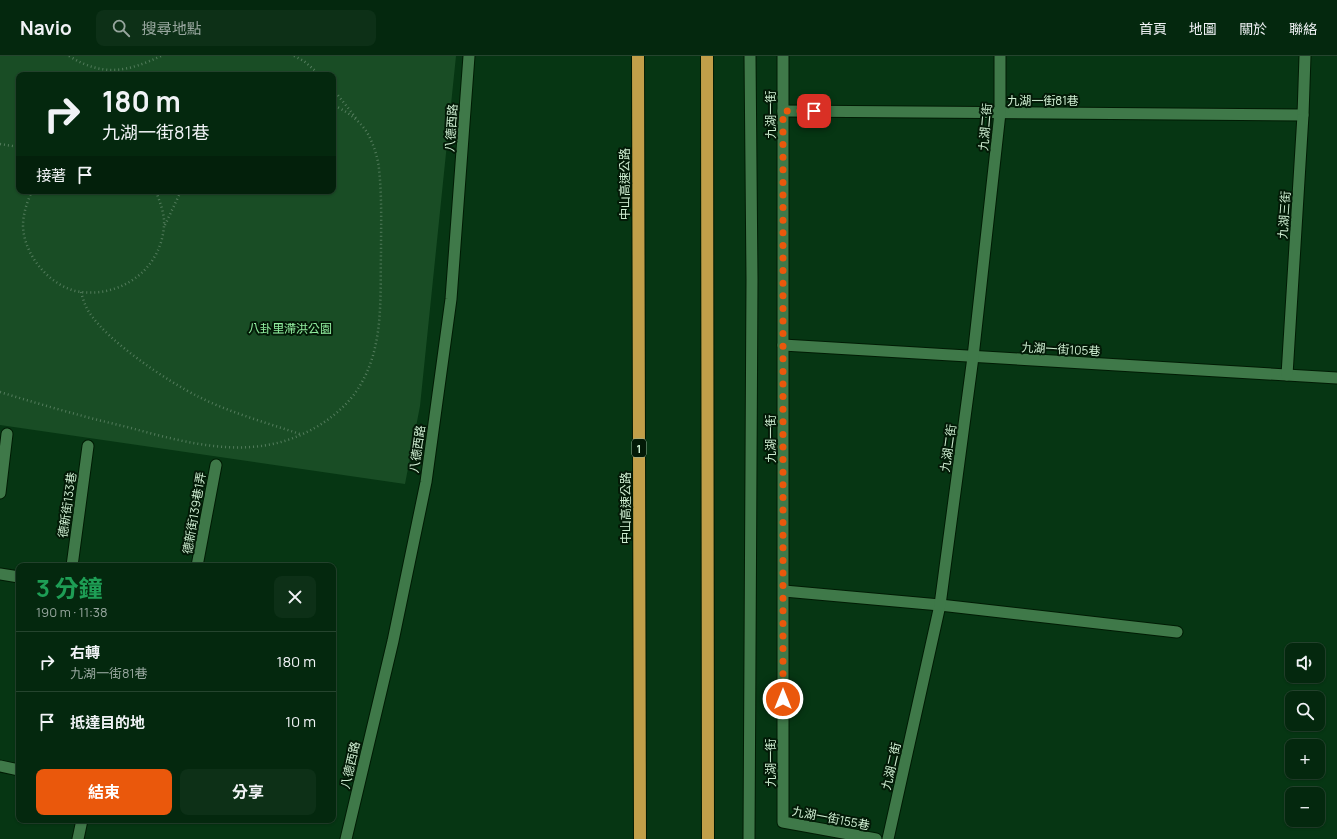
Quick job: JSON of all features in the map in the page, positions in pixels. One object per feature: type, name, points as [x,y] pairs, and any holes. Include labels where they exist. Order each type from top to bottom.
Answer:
[{"type":"highway","name":"中山高速公路","points":[[638,56],[640,839]]},
{"type":"highway","points":[[707,56],[708,839]]},
{"type":"street","name":"八德西路","points":[[346,839],[393,641],[426,482],[451,299],[469,56]]},
{"type":"street","points":[[749,839],[752,294],[750,56]]},
{"type":"street","name":"九湖一街","points":[[782,822],[784,591],[783,56]]},
{"type":"street","name":"九湖二街","points":[[888,839],[940,605],[973,358],[1000,113],[1000,56]]},
{"type":"street","name":"九湖三街","points":[[1287,375],[1303,115],[1305,56]]},
{"type":"street","name":"九湖一街81巷","points":[[783,111],[1303,115]]},
{"type":"street","name":"九湖一街105巷","points":[[783,345],[973,358],[1337,378]]},
{"type":"street","points":[[0,493],[8,434]]},
{"type":"street","name":"德新街133巷","points":[[72,563],[88,446]]},
{"type":"street","name":"德新街139巷1弄","points":[[198,563],[216,465]]},
{"type":"street","points":[[0,574],[16,577]]},
{"type":"street","points":[[784,591],[940,605],[1177,632]]},
{"type":"street","points":[[0,766],[16,769]]},
{"type":"street","name":"九湖一街155巷","points":[[782,822],[876,839]]},
{"type":"street","points":[[78,839],[81,823]]},
{"type":"path","points":[[69,56],[93,68],[121,70],[161,56]]},
{"type":"path","points":[[294,56],[304,61],[317,72]]},
{"type":"path","points":[[0,392],[88,418],[204,445],[236,447],[263,446],[282,442],[332,417],[348,402],[362,382],[371,360],[380,309],[381,229],[379,168],[375,151],[368,134],[336,93]]},
{"type":"path","points":[[336,107],[357,120]]},
{"type":"path","points":[[0,144],[16,147]]},
{"type":"path","points":[[31,194],[26,205],[23,226],[28,248],[39,267],[56,282],[81,292],[98,293],[120,288],[139,277],[153,260],[163,238],[164,226],[164,214],[157,194]]},
{"type":"path","points":[[164,226],[180,194]]},
{"type":"path","points":[[81,292],[85,304],[94,319],[117,342],[157,373],[200,398],[300,434]]},
{"type":"green space","name":"八卦里滯洪公園","points":[[0,56],[456,56],[420,406],[405,484],[0,425]]},
{"type":"route","points":[[783,699],[783,111],[814,111]]}]
